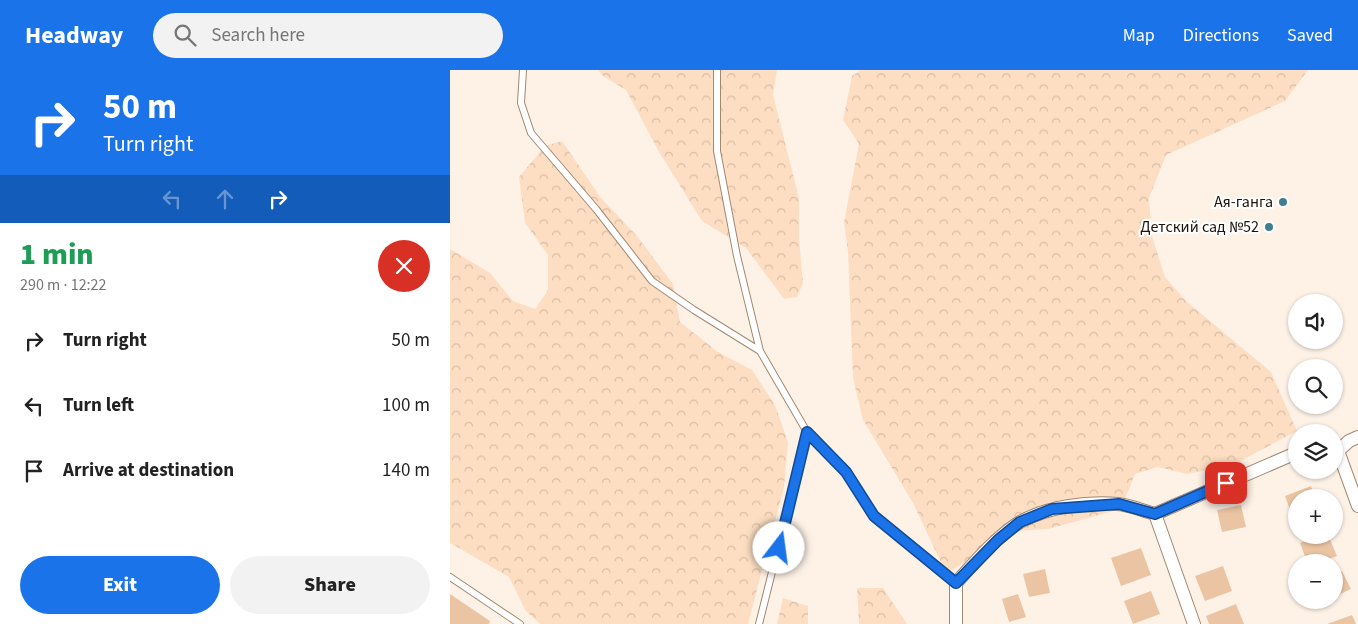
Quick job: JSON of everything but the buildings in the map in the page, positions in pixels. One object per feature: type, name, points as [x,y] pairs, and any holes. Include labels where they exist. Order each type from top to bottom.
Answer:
[{"type":"street","points":[[1343,445],[1358,437]]},
{"type":"street","points":[[956,624],[956,583],[998,540],[1020,522],[1052,509],[1119,504],[1155,514],[1288,456]]},
{"type":"street","points":[[1343,467],[1358,506]]},
{"type":"street","points":[[1155,514],[1194,624]]},
{"type":"lane","points":[[523,70],[521,103],[531,133],[596,209],[652,281],[760,351]]},
{"type":"lane","points":[[717,70],[717,151],[738,256],[760,351],[807,432],[846,472],[874,516],[956,583]]},
{"type":"lane","points":[[759,624],[807,432]]},
{"type":"lane","points":[[450,577],[520,624]]},
{"type":"green space","points":[[598,70],[777,70],[773,95],[799,198],[799,238],[803,283],[797,297],[784,299],[746,248],[702,221],[659,152],[626,90],[603,76]]},
{"type":"green space","points":[[861,70],[1308,70],[1285,101],[1166,155],[1149,198],[1152,236],[1165,277],[1186,301],[1271,372],[1294,424],[1288,424],[1288,436],[1233,465],[1187,474],[1158,467],[1135,474],[1121,509],[1048,529],[999,532],[966,562],[946,573],[913,503],[863,420],[853,378],[848,252],[844,222],[859,144],[843,120],[852,76]]},
{"type":"green space","points":[[562,141],[601,198],[637,236],[673,284],[680,322],[718,352],[752,370],[775,405],[788,442],[784,487],[748,624],[540,624],[526,611],[509,577],[450,543],[450,249],[490,273],[513,301],[535,309],[548,290],[548,255],[525,223],[519,177],[545,146]]},
{"type":"green space","points":[[857,588],[883,588],[907,624],[859,624]]},
{"type":"green space","points":[[783,598],[808,606],[808,624],[777,624]]},
{"type":"place","name":"Ая-ганга","points":[[1283,202]]},
{"type":"place","name":"Детский сад №52","points":[[1269,227]]},
{"type":"route","points":[[779,548],[807,432],[846,472],[874,516],[890,532],[956,583],[998,540],[1020,522],[1052,509],[1119,504],[1155,514],[1226,483]]}]
